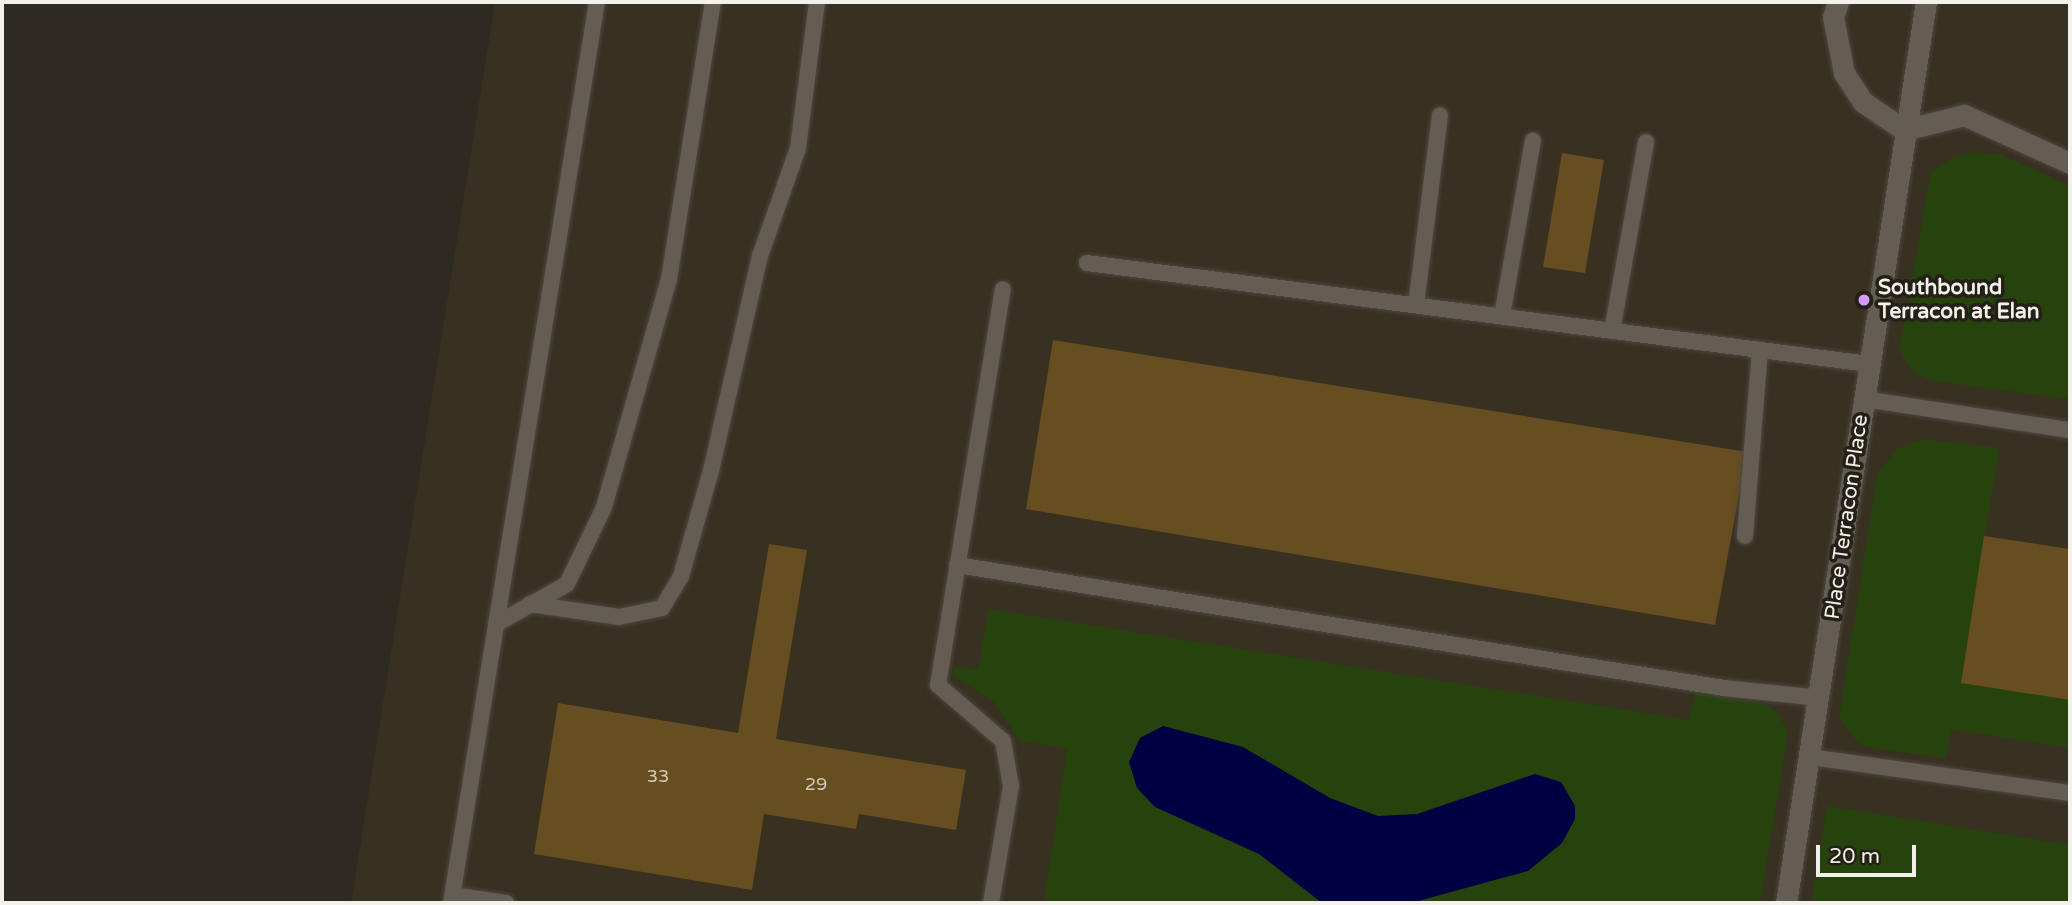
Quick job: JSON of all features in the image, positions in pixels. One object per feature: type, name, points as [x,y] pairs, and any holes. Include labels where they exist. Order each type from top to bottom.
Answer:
[{"type":"street","points":[[1838,2],[1833,17],[1844,73],[1863,102],[1904,130],[1964,116],[2070,163]]},
{"type":"street","name":"Place Terracon Place","points":[[1786,903],[1820,698],[1904,130],[1926,2]]},
{"type":"lane","points":[[506,903],[452,899],[597,2]]},
{"type":"lane","points":[[496,624],[567,584],[604,507],[669,279],[713,2]]},
{"type":"lane","points":[[530,604],[619,617],[662,608],[681,576],[711,471],[760,256],[798,148],[817,2]]},
{"type":"lane","points":[[1416,305],[1440,116]]},
{"type":"lane","points":[[1502,316],[1533,141]]},
{"type":"lane","points":[[1612,331],[1646,142]]},
{"type":"lane","points":[[1087,263],[1870,363]]},
{"type":"lane","points":[[991,903],[1011,786],[1003,741],[938,685],[1003,289]]},
{"type":"lane","points":[[1745,536],[1760,350]]},
{"type":"lane","points":[[1864,399],[2070,430]]},
{"type":"lane","points":[[957,565],[1724,688],[1820,698]]},
{"type":"lane","points":[[1810,757],[2070,793]]},
{"type":"shaded area","points":[[495,2],[2070,2],[2070,903],[351,903]]},
{"type":"shaded area","points":[[1163,726],[1243,747],[1330,798],[1378,816],[1417,814],[1535,774],[1561,782],[1575,806],[1575,819],[1562,843],[1528,871],[1411,903],[1322,903],[1259,854],[1155,807],[1137,788],[1129,762],[1140,738]]},
{"type":"green space","points":[[1975,152],[2001,155],[2070,186],[2070,399],[1933,381],[1913,372],[1899,350],[1931,173],[1951,158]]},
{"type":"green space","points":[[1924,439],[1999,448],[1961,682],[2070,700],[2070,748],[1951,729],[1946,758],[1868,747],[1858,743],[1839,718],[1877,475],[1898,448]]},
{"type":"green space","points":[[989,609],[1689,720],[1695,693],[1762,703],[1777,712],[1788,731],[1760,903],[1044,903],[1067,749],[1019,740],[995,702],[953,676],[954,667],[978,670]]},
{"type":"green space","points":[[1827,806],[2070,845],[2070,903],[1811,903]]},
{"type":"building","points":[[1562,153],[1604,160],[1585,273],[1543,267]]},
{"type":"building","points":[[1053,340],[1747,452],[1715,625],[1026,509]]},
{"type":"building","points":[[1984,536],[2070,549],[2070,700],[1961,683]]},
{"type":"building","points":[[769,544],[807,550],[776,739],[966,770],[956,830],[859,814],[856,829],[764,814],[752,890],[534,854],[558,703],[738,733]]},
{"type":"place","name":"Southbound Terracon at Elan","points":[[1864,300]]}]
